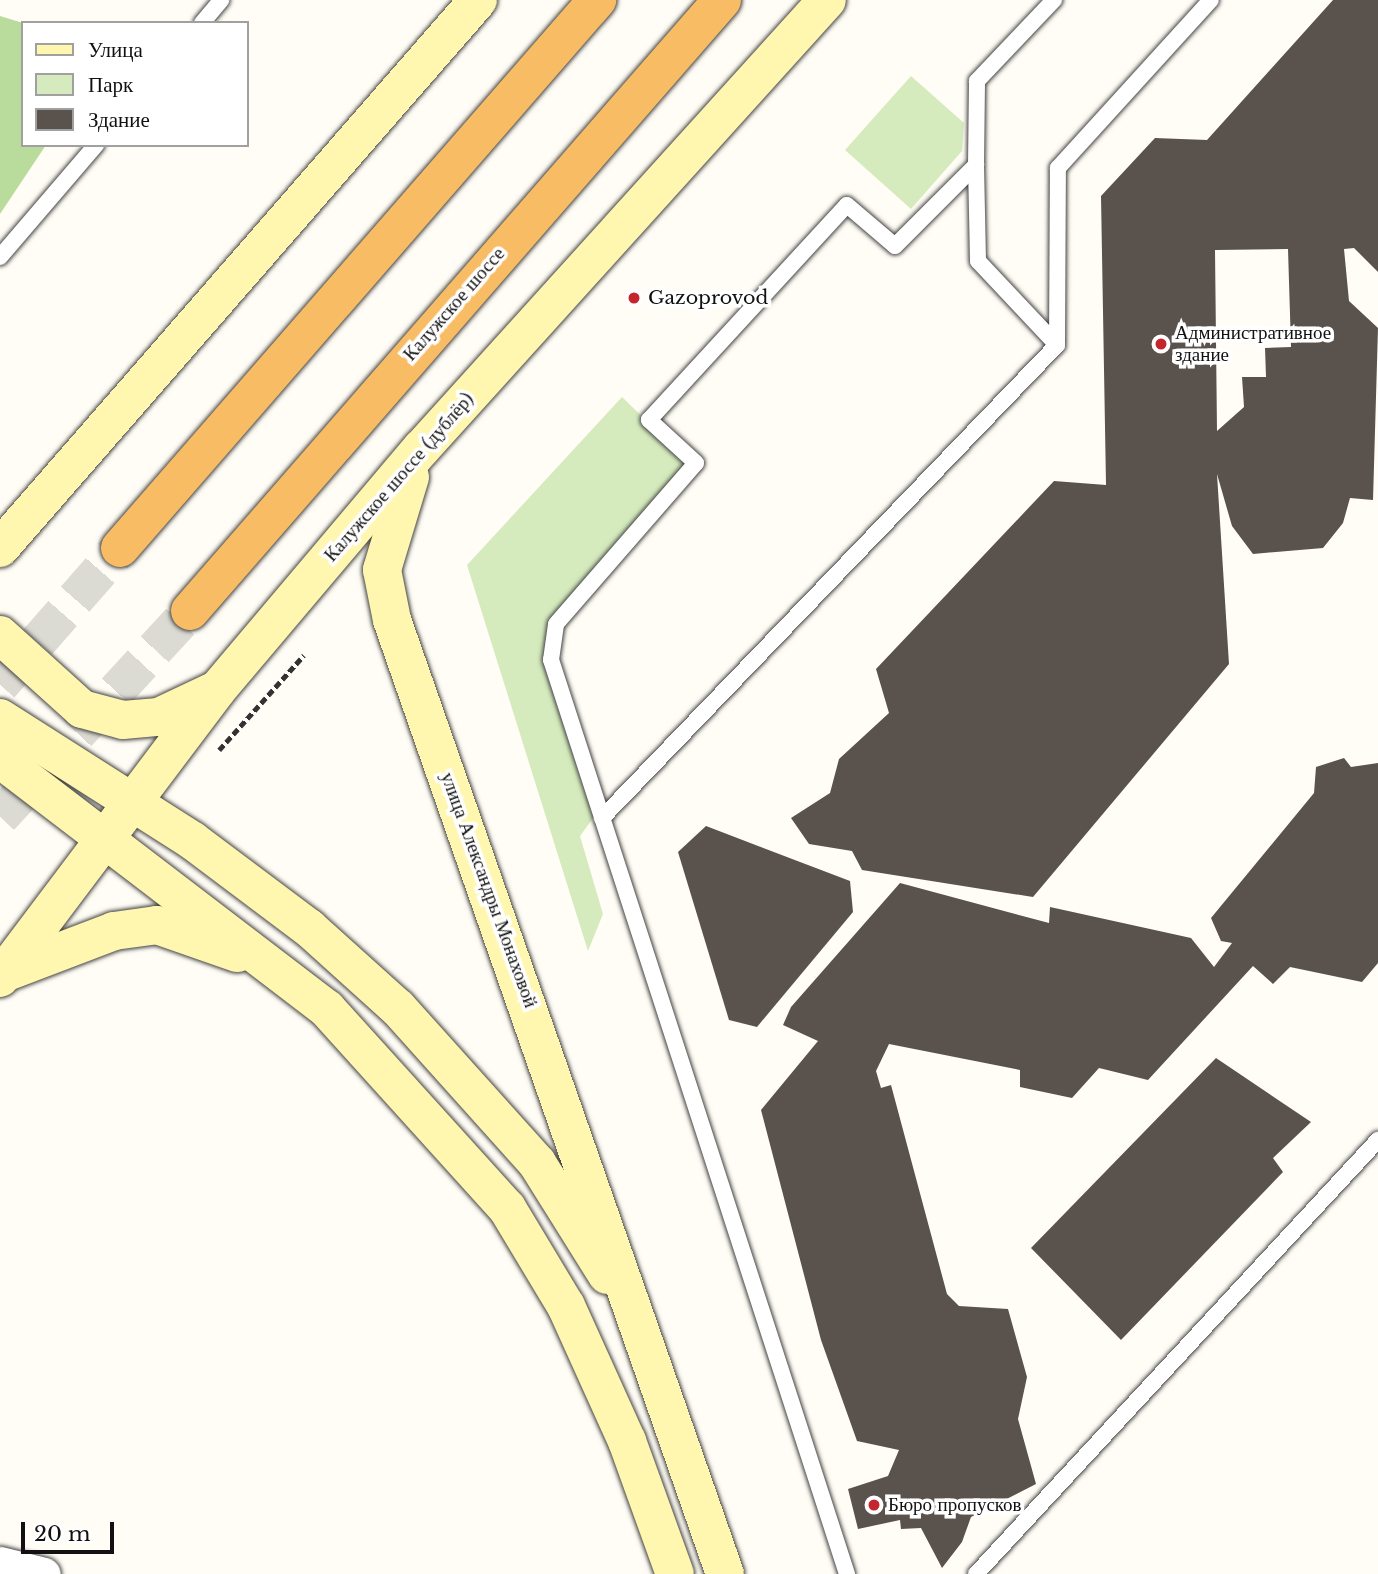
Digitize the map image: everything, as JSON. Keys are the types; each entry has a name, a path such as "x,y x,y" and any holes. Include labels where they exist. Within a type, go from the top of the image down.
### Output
{"highway":[{"path":"120,548 597,0"},
{"name":"Калужское шоссе","path":"190,611 722,0"}],"main road":[{"path":"1,548 478,0"},
{"name":"Калужское шоссе (дублёр)","path":"2,975 217,690 421,449 827,0"},
{"name":"улица Александры Монаховой","path":"421,449 391,523 382,570 392,620 605,1218 637,1331 726,1574"},
{"path":"0,635 82,709 123,720 159,717 217,690"},
{"name":"улица Александры Монаховой","path":"0,718 193,841 309,928 457,1068 537,1163 637,1331"},
{"path":"0,759 167,881 286,975 428,1113 507,1208 594,1368 675,1574"},
{"path":"2,975 114,932 157,925 187,931 286,975"}],"street":[{"path":"0,1563 44,1574"}],"lane":[{"path":"204,21 222,0"},
{"path":"1054,0 977,81 976,165 978,261 1057,345"},
{"path":"602,818 1057,345 1058,168 1211,0"},
{"path":"0,257 94,147"},
{"path":"847,1574 551,660 556,624 696,463 649,421 847,205 895,246 976,165"},
{"path":"976,1574 1378,1140"}],"path":[{"path":"213,756 304,655"}],"green space":[{"path":"0,16 21,22 21,147 45,147 0,214"},
{"path":"911,76 964,123 962,151 911,209 845,150"},
{"path":"622,397 688,461 551,624 545,661 596,814 580,836 603,914 588,951 467,565"}],"building":[{"path":"1333,0 1378,0 1378,272 1354,248 1344,249 1349,301 1378,328 1373,500 1350,498 1343,523 1323,548 1253,554 1232,526 1217,474 1229,664 1033,897 862,870 852,851 809,844 791,818 830,793 839,759 889,713 876,669 1054,481 1106,485 1101,196 1155,138 1207,140","holes":["1288,249 1291,347 1265,348 1266,377 1242,377 1244,407 1217,431 1215,250"]},
{"path":"1344,758 1351,767 1378,763 1378,963 1362,982 1290,967 1273,984 1253,966 1148,1080 1099,1068 1072,1098 1020,1087 1020,1070 889,1044 876,1071 881,1088 891,1085 947,1294 959,1306 1008,1309 1027,1377 1018,1419 1036,1484 971,1517 962,1542 942,1568 921,1528 901,1529 900,1520 858,1529 848,1489 888,1476 899,1450 857,1441 821,1340 761,1110 818,1041 783,1025 791,1007 900,883 1049,923 1050,907 1191,938 1214,967 1232,943 1221,941 1211,918 1314,793 1316,767"},
{"path":"706,826 850,881 853,912 757,1027 729,1020 678,852"},
{"path":"1216,1058 1311,1122 1273,1158 1283,1172 1121,1340 1031,1248"}],"tunnel":[{"path":"0,685 120,548"},
{"path":"0,817 190,611"}],"place":[{"name":"Gazoprovod","path":"634,298"},
{"name":"Административное здание","path":"1161,344"},
{"name":"Бюро пропусков","path":"874,1505"}]}
